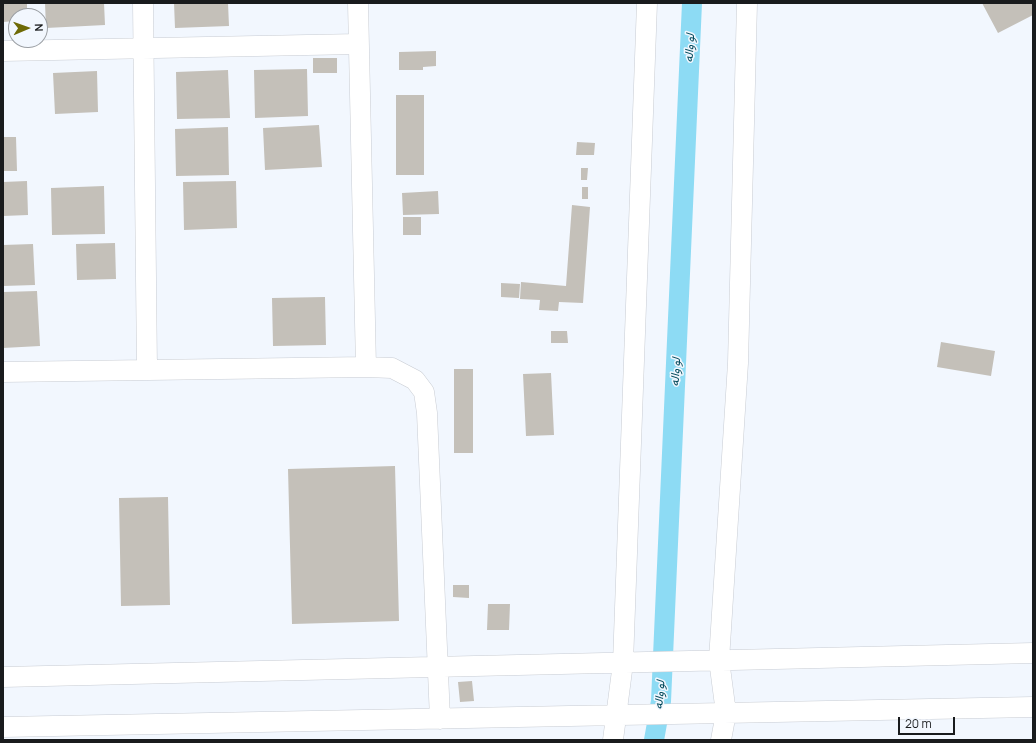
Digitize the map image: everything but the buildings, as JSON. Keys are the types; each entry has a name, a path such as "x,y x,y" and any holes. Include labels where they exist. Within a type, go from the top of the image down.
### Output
{"street":[{"path":"143,3 147,370"},
{"path":"358,3 366,367"},
{"path":"613,740 627,715 631,663 647,3"},
{"path":"720,740 710,660 738,363 747,3"},
{"path":"3,51 358,44"},
{"path":"3,372 366,367 392,368 415,380 424,392 427,412 436,667 440,719"},
{"path":"3,677 1033,653"},
{"path":"3,727 1033,707"}],"waterway":[{"name":"لو واله","path":"654,740 661,701 692,3"}]}
